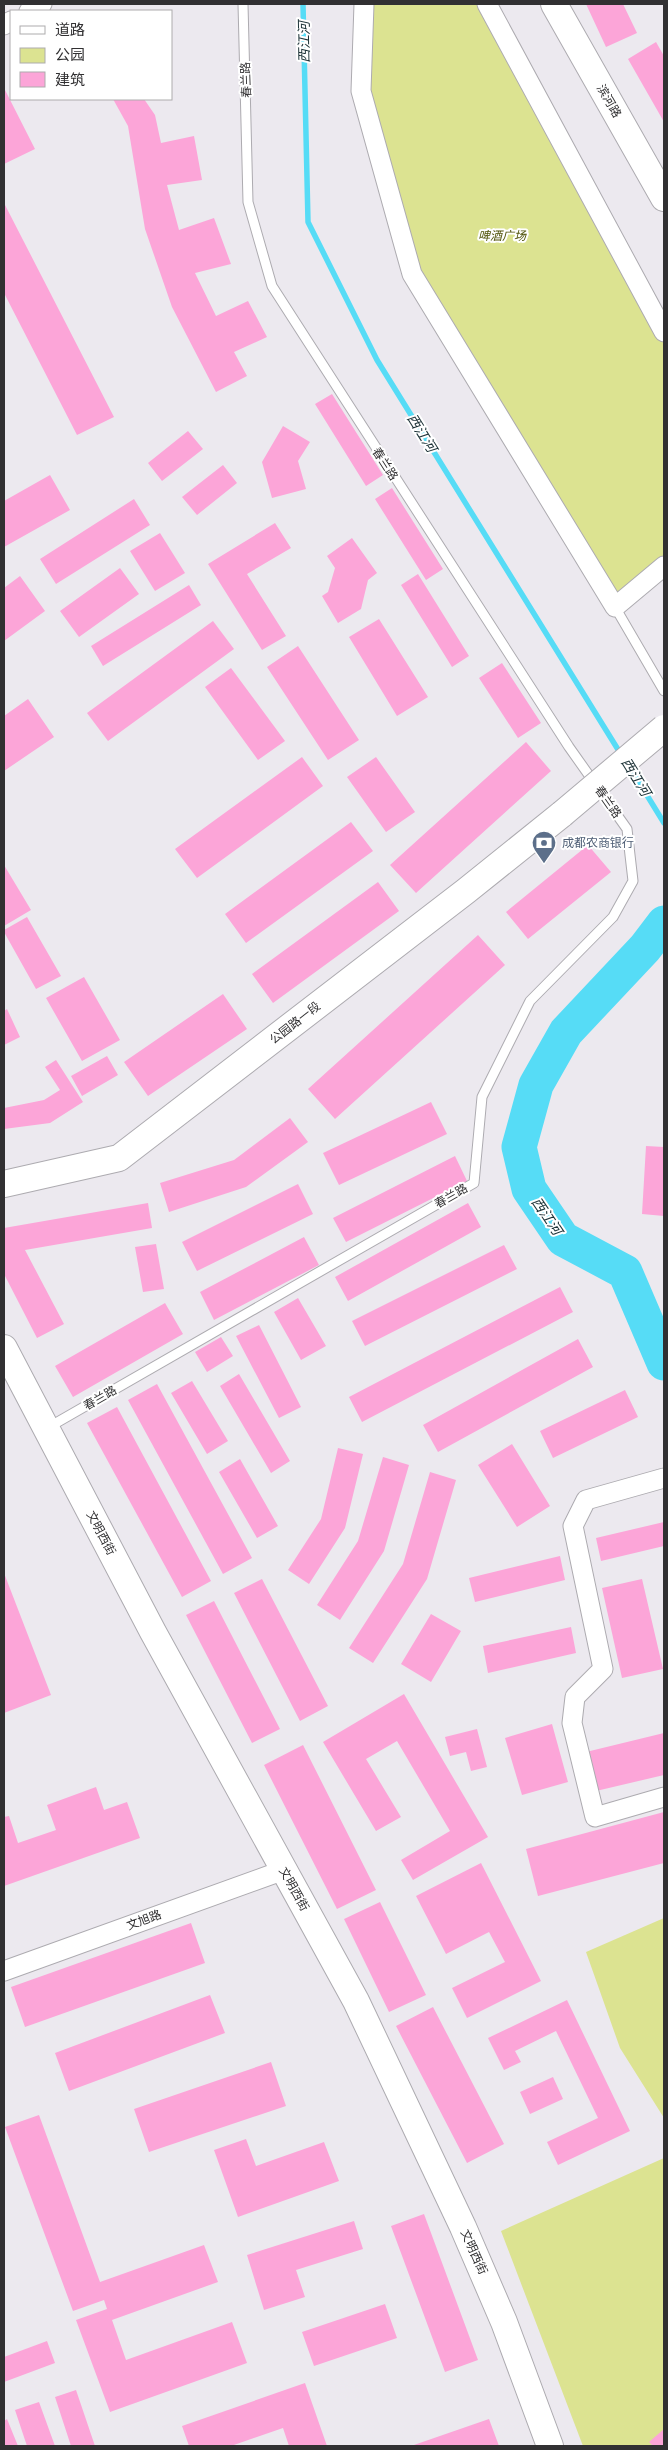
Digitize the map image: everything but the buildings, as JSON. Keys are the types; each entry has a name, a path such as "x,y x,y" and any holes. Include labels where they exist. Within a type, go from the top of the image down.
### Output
{"street":[{"path":"31,10 42,4"},
{"path":"364,4 362,91 412,274 615,607 664,566"},
{"path":"487,4 664,332"},
{"name":"滨河路","path":"554,4 664,198"},
{"name":"公园路一段","path":"4,1184 119,1158 458,897 562,814 664,728"},
{"name":"文明西街","path":"4,1348 153,1632 356,2001 463,2227 504,2322 550,2446"},
{"path":"664,1478 586,1500 573,1526 603,1669 575,1697 572,1723 595,1817 664,1797"},
{"name":"文旭路","path":"4,1971 284,1870"}],"lane":[{"name":"春兰路","path":"46,1428 474,1183 482,1097 530,1001 613,917 633,881 627,829 568,747 272,286 248,202 243,4"},
{"path":"615,607 664,691"}],"green space":[{"name":"啤酒广场","path":"364,4 487,4 664,332 664,566 615,607 412,274 361,91"},
{"path":"664,1918 664,2118 620,2048 586,1952"},
{"path":"664,2158 664,2446 583,2446 501,2231"}],"waterway":[{"name":"西江河","path":"303,4 308,222 377,360 622,756"},
{"name":"西江河","path":"629,766 664,823"},
{"name":"西江河","path":"664,923 645,948 566,1032 536,1085 519,1147 529,1189 563,1239 625,1272 664,1363"}],"place":[{"name":"成都农商银行","path":"544,864"}]}
